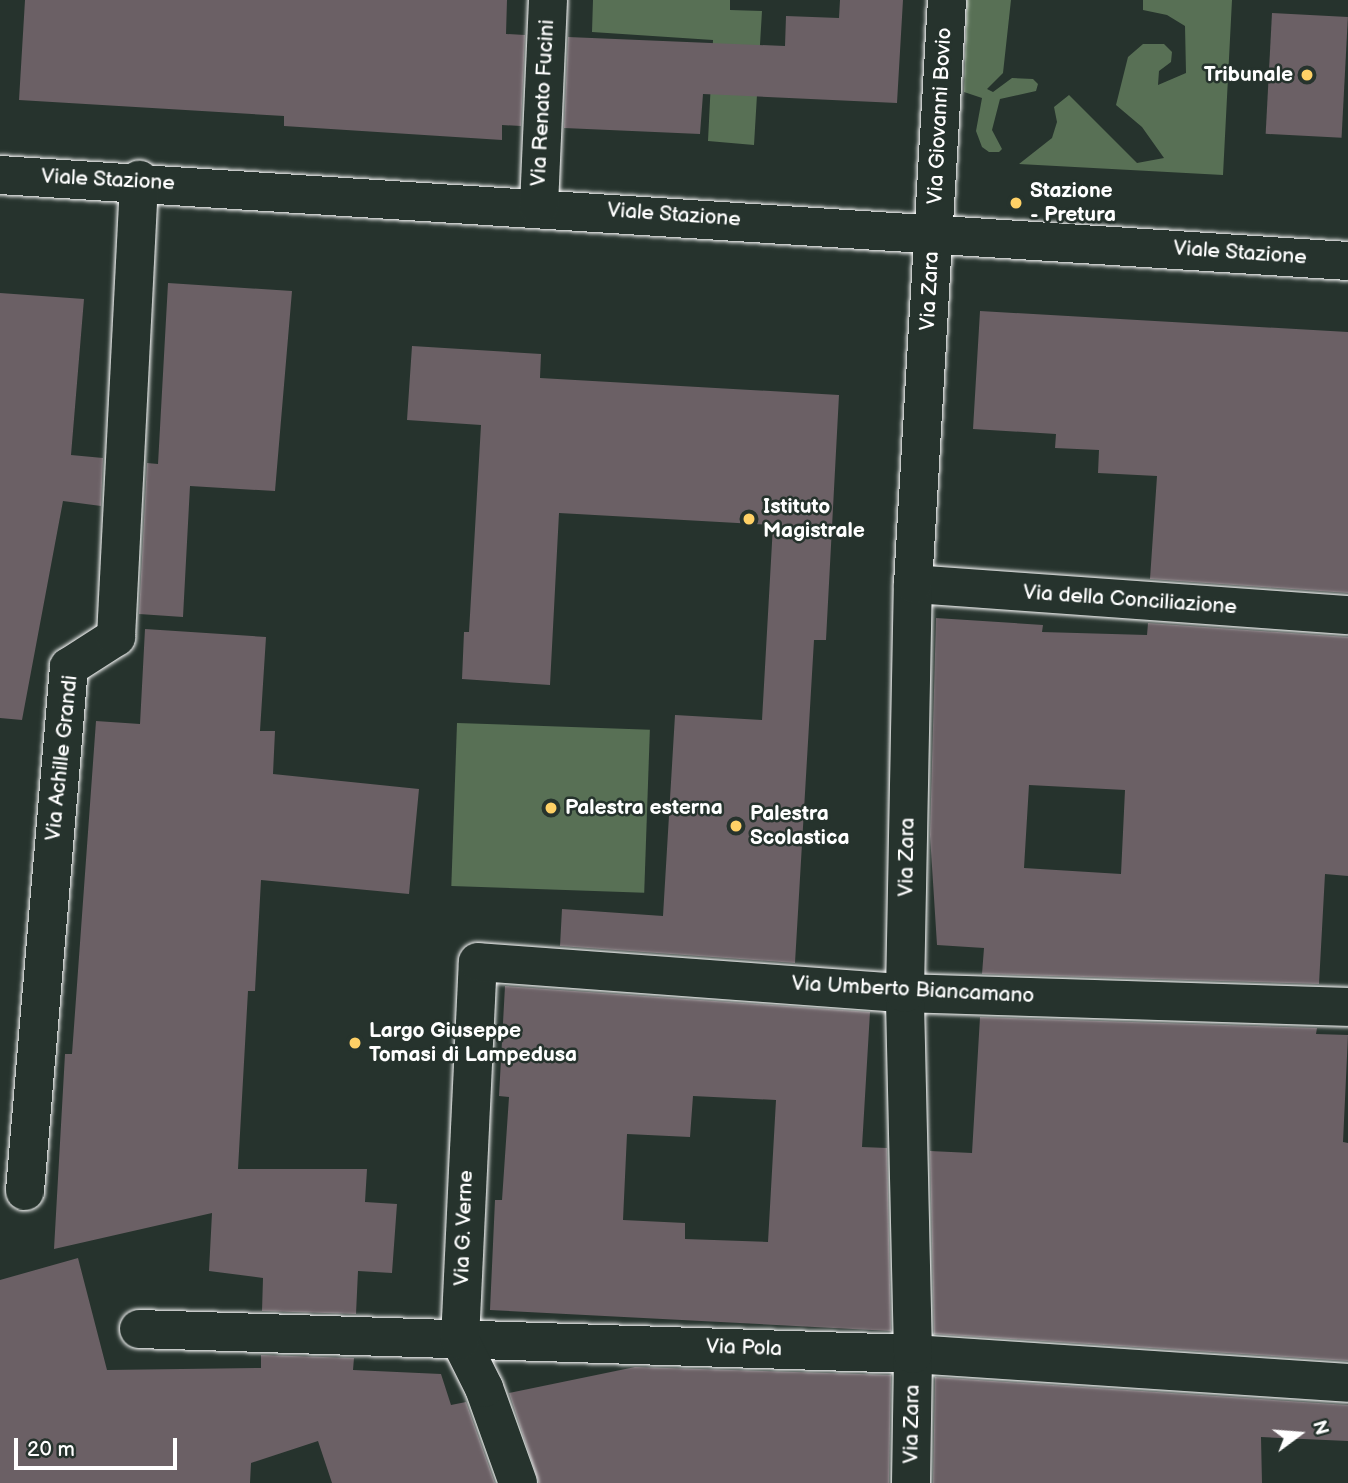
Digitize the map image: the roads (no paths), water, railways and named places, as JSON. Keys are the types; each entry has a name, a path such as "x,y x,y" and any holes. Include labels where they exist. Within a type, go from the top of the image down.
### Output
{"street":[{"name":"Via Renato Fucini","path":"539,206 548,0"},
{"name":"Via Giovanni Bovio","path":"933,232 947,0"},
{"name":"Viale Stazione","path":"0,175 139,180 1348,261"},
{"name":"Via Achille Grandi","path":"25,1191 69,667 116,637 139,180"},
{"name":"Via Zara","path":"911,1483 913,1354 905,993 913,584 933,232"},
{"name":"Via della Conciliazione","path":"913,584 1348,615"},
{"name":"Via Umberto Biancamano","path":"478,962 905,993 1348,1007"},
{"name":"Via G. Verne","path":"478,962 460,1340 484,1388 518,1483"},
{"name":"Via Pola","path":"139,1329 913,1354 1348,1382"}],"place":[{"name":"Tribunale","path":"1307,75"},
{"name":"Stazione - Pretura","path":"1016,203"},
{"name":"Istituto Magistrale","path":"749,519"},
{"name":"Palestra esterna","path":"551,808"},
{"name":"Palestra Scolastica","path":"736,826"},
{"name":"Largo Giuseppe Tomasi di Lampedusa","path":"355,1043"}]}
